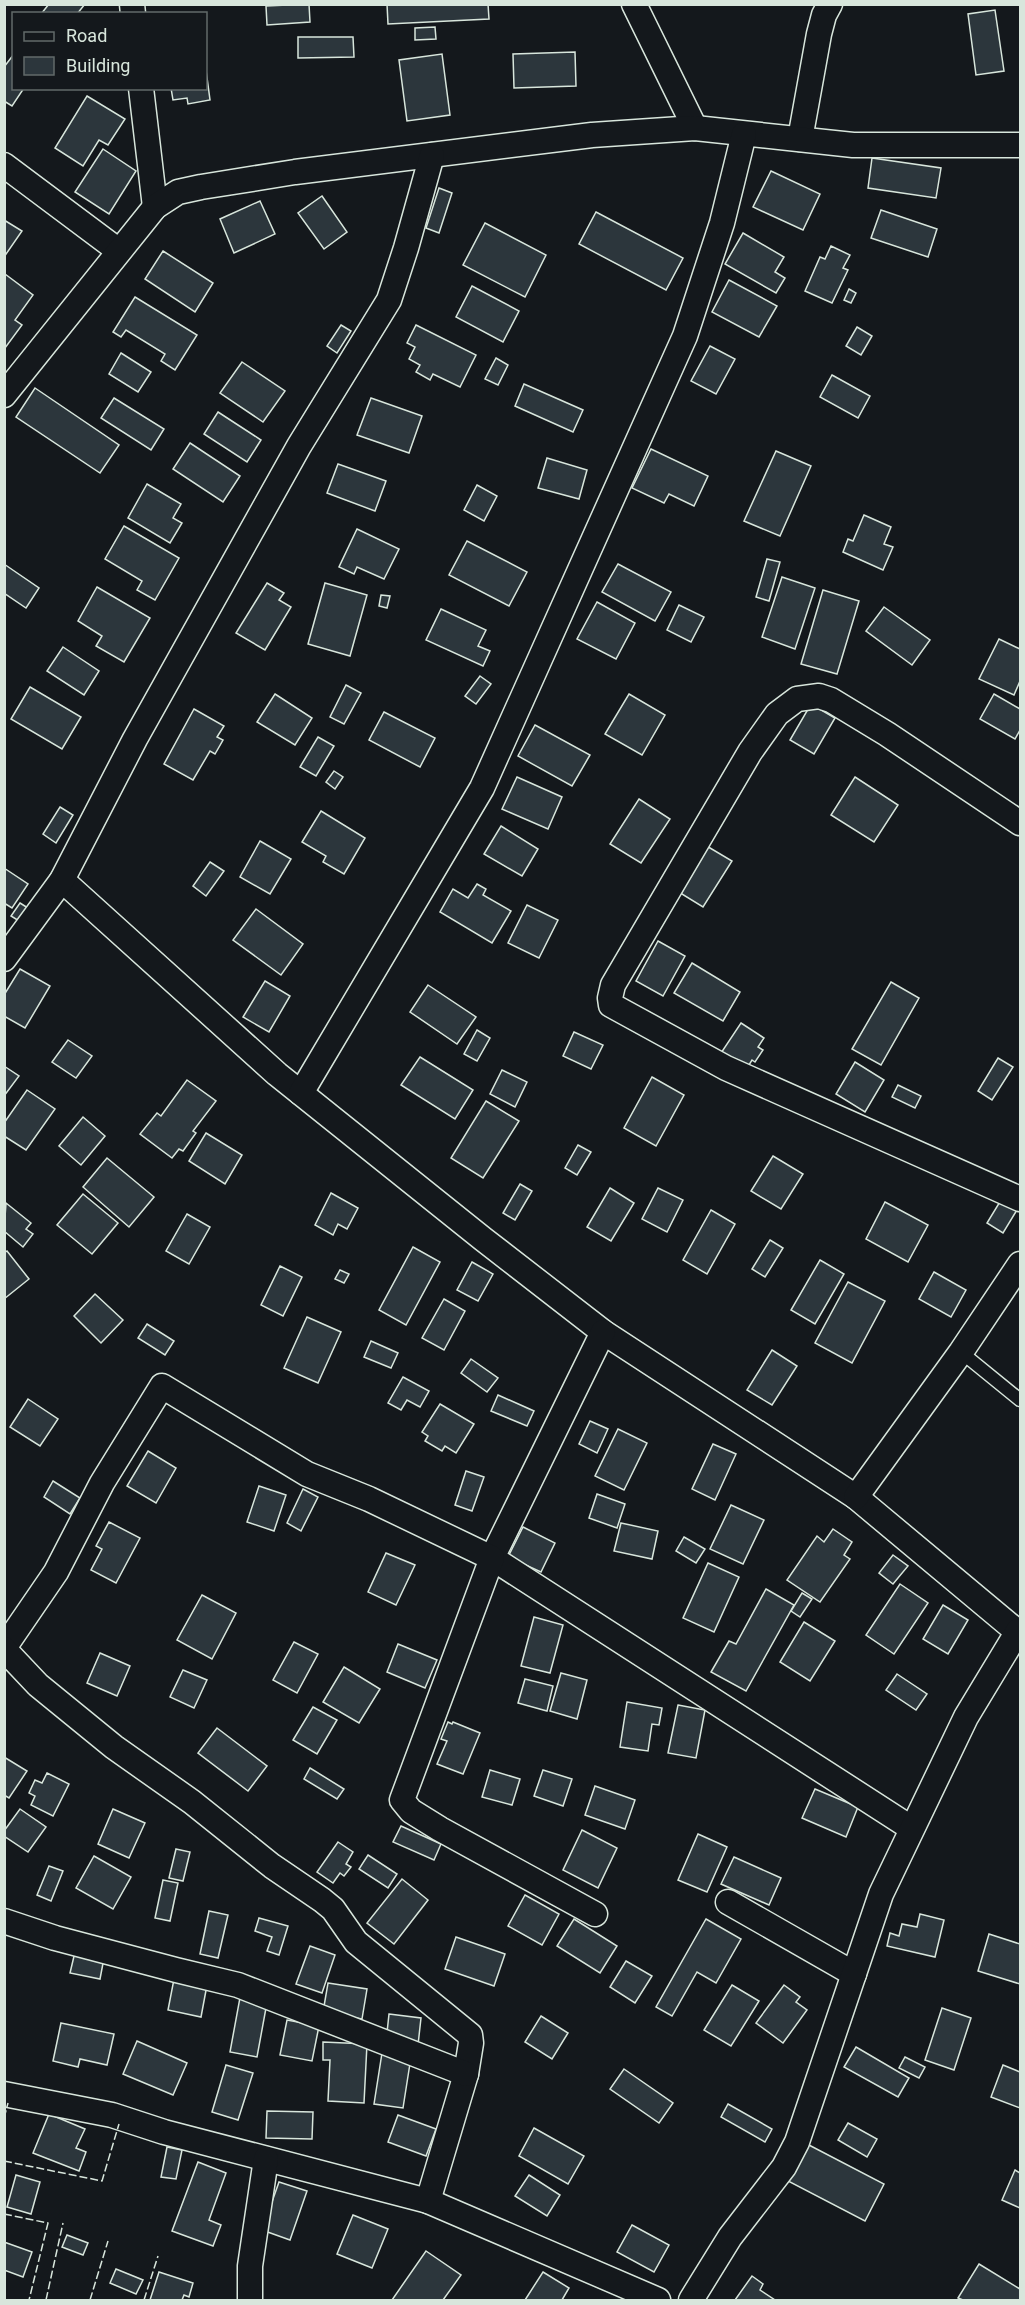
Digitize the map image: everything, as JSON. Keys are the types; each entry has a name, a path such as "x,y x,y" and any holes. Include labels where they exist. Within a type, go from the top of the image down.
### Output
{"street":[{"path":"634,4 695,128"},
{"path":"800,139 819,34 824,15 830,4"},
{"path":"141,90 154,207"},
{"path":"4,395 154,207 178,192 432,154 592,135 695,128 853,145 1020,145"},
{"path":"301,1093 482,788 685,336 722,223 744,134"},
{"path":"4,959 62,880 135,739 299,446 389,300 432,154"},
{"path":"4,165 119,251"},
{"path":"1020,823 887,734 831,700 819,696 797,699 777,714 750,752 613,985 610,998 611,1005 726,1068 1020,1199"},
{"path":"62,880 277,1074 483,1239 603,1332 856,1497 1019,1633 966,1717 881,1894 793,2150 773,2183 730,2236 691,2301"},
{"path":"856,1497 961,1352 1020,1264"},
{"path":"595,1914 440,1829 411,1811 402,1800 492,1558 603,1332"},
{"path":"428,2201 436,2181 466,2074 471,2043 470,2035 356,1942 333,1910 322,1900 272,1866 192,1802 114,1747 38,1684 4,1648 56,1572 102,1483 162,1386 307,1474 369,1499 492,1558 911,1828"},
{"path":"728,1902 854,1974"},
{"path":"4,1921 66,1941 176,1971 238,1984 466,2074"},
{"path":"4,2094 112,2115 164,2132 428,2201 658,2301"},
{"path":"250,2301 250,2266 266,2159"}],"lane":[{"path":"961,1352 1020,1401"}],"building":[{"path":"49,4 85,4 79,12 43,12"},
{"path":"309,4 310,22 267,25 266,6"},
{"path":"387,4 488,4 489,19 388,24"},
{"path":"995,10 1004,71 976,75 968,14"},
{"path":"435,27 436,39 415,40 415,28"},
{"path":"298,37 353,37 354,57 298,58"},
{"path":"575,52 576,86 514,88 513,54"},
{"path":"442,54 450,115 407,121 399,60"},
{"path":"12,57 12,90 23,90 12,106 4,101 4,67"},
{"path":"207,78 210,100 188,104 187,98 173,100 171,90 207,90"},
{"path":"87,96 125,119 108,145 99,140 83,166 55,148"},
{"path":"103,149 136,171 109,214 75,192"},
{"path":"872,158 941,168 936,198 868,188"},
{"path":"771,171 820,194 803,230 753,207"},
{"path":"439,188 452,193 439,233 426,228"},
{"path":"322,196 347,232 324,249 298,213"},
{"path":"260,201 275,234 234,253 220,219"},
{"path":"881,210 937,229 928,257 871,238"},
{"path":"596,212 683,258 666,290 579,244"},
{"path":"4,220 22,231 4,257"},
{"path":"485,223 546,255 525,297 463,265"},
{"path":"743,233 784,257 775,272 785,278 776,293 725,264"},
{"path":"831,246 850,255 843,268 848,270 832,303 805,291 820,257 825,259"},
{"path":"163,251 213,283 195,312 145,279"},
{"path":"5,274 33,295 15,320 22,325 5,348"},
{"path":"729,280 777,306 759,337 712,312"},
{"path":"472,286 519,311 503,342 456,317"},
{"path":"849,289 856,293 851,303 844,300"},
{"path":"135,297 197,335 175,370 161,361 165,354 126,330 121,337 113,332"},
{"path":"341,325 351,331 337,353 327,346"},
{"path":"416,325 476,355 460,387 433,374 430,380 416,372 420,365 409,359 415,347 407,343"},
{"path":"857,327 872,336 861,355 846,346"},
{"path":"710,346 735,359 716,394 691,381"},
{"path":"121,353 151,372 138,392 109,374"},
{"path":"496,358 508,365 498,385 485,379"},
{"path":"242,362 285,391 263,422 220,393"},
{"path":"832,375 870,396 858,418 820,397"},
{"path":"524,384 583,410 573,432 515,406"},
{"path":"35,388 119,445 100,473 16,417"},
{"path":"114,398 164,429 151,450 101,418"},
{"path":"371,398 422,416 409,453 357,435"},
{"path":"218,412 261,440 247,462 204,434"},
{"path":"190,443 240,476 223,502 173,469"},
{"path":"651,449 708,476 694,506 669,494 664,503 632,488"},
{"path":"776,451 811,466 780,536 744,521"},
{"path":"547,458 587,470 579,499 538,488"},
{"path":"338,464 386,481 375,511 327,493"},
{"path":"147,484 181,504 173,518 182,523 170,543 128,518"},
{"path":"477,485 497,496 484,521 464,510"},
{"path":"864,515 891,527 884,544 893,547 883,570 843,552 848,539 853,541"},
{"path":"124,526 179,558 155,600 137,590 142,581 105,559"},
{"path":"357,529 399,549 384,579 357,567 354,574 339,567"},
{"path":"467,541 527,572 509,606 449,575"},
{"path":"767,559 780,562 769,601 756,597"},
{"path":"4,564 39,588 26,608 4,593"},
{"path":"618,564 671,592 655,621 602,592"},
{"path":"782,577 815,588 795,649 762,637"},
{"path":"267,583 284,593 279,600 291,607 265,650 236,633"},
{"path":"325,583 367,595 350,656 308,644"},
{"path":"97,587 150,618 124,662 96,646 102,636 78,621"},
{"path":"823,590 859,601 837,674 801,664"},
{"path":"381,595 390,596 387,608 379,606"},
{"path":"597,602 635,623 616,659 577,639"},
{"path":"679,605 704,617 691,642 667,630"},
{"path":"884,607 930,640 912,665 866,631"},
{"path":"441,609 486,630 478,646 490,651 483,666 426,640"},
{"path":"999,639 1020,649 1020,681 1014,695 979,679"},
{"path":"63,647 99,671 84,695 47,671"},
{"path":"480,676 491,684 476,704 465,696"},
{"path":"346,685 361,693 344,724 330,717"},
{"path":"30,687 81,717 62,749 11,719"},
{"path":"275,694 312,718 295,745 257,722"},
{"path":"629,694 665,715 642,755 605,734"},
{"path":"994,694 1020,709 1020,730 1015,739 980,719"},
{"path":"811,704 835,718 814,754 790,740"},
{"path":"194,709 224,726 217,737 223,740 215,754 210,751 193,780 164,764"},
{"path":"384,712 435,738 420,767 369,740"},
{"path":"535,725 590,755 572,786 518,756"},
{"path":"318,737 334,746 316,776 300,767"},
{"path":"334,771 343,777 335,789 326,782"},
{"path":"517,777 562,797 548,829 502,809"},
{"path":"855,777 898,805 874,842 831,815"},
{"path":"639,799 670,819 641,863 610,844"},
{"path":"60,807 73,815 56,843 43,834"},
{"path":"321,811 365,838 344,874 323,862 326,856 302,842"},
{"path":"501,826 538,849 522,876 484,854"},
{"path":"260,841 291,859 270,894 240,877"},
{"path":"705,845 732,861 703,907 677,891"},
{"path":"210,862 224,871 206,896 193,886"},
{"path":"4,868 28,884 12,908 4,903"},
{"path":"477,884 486,889 483,895 511,911 492,943 440,912 453,889 468,898"},
{"path":"20,903 28,908 19,921 11,916"},
{"path":"527,905 558,920 539,958 508,943"},
{"path":"256,909 303,944 281,975 233,940"},
{"path":"658,941 685,956 663,996 636,981"},
{"path":"692,963 740,992 723,1021 674,993"},
{"path":"20,969 50,986 25,1028 4,1016 4,995"},
{"path":"265,981 290,996 269,1032 243,1017"},
{"path":"891,982 919,998 881,1065 852,1049"},
{"path":"428,985 476,1017 457,1044 410,1012"},
{"path":"741,1023 764,1038 758,1047 763,1050 755,1062 752,1060 744,1073 719,1056"},
{"path":"477,1030 490,1038 477,1061 464,1054"},
{"path":"574,1032 603,1045 591,1069 563,1056"},
{"path":"68,1040 92,1056 76,1078 52,1062"},
{"path":"420,1057 473,1090 455,1119 401,1085"},
{"path":"998,1058 1013,1067 992,1100 978,1091"},
{"path":"855,1062 884,1080 865,1112 836,1094"},
{"path":"4,1066 19,1076 4,1096"},
{"path":"502,1070 527,1082 515,1107 490,1094"},
{"path":"652,1077 684,1095 656,1146 624,1128"},
{"path":"187,1080 216,1101 193,1131 196,1133 183,1151 179,1149 172,1158 140,1134 157,1113 161,1116"},
{"path":"898,1085 921,1096 915,1108 892,1097"},
{"path":"27,1090 55,1109 26,1150 4,1136 4,1123"},
{"path":"486,1101 519,1121 483,1178 451,1158"},
{"path":"83,1117 105,1136 81,1165 59,1146"},
{"path":"206,1133 242,1155 225,1184 189,1161"},
{"path":"578,1145 591,1152 577,1175 565,1168"},
{"path":"773,1156 803,1174 781,1209 751,1191"},
{"path":"107,1158 154,1197 129,1227 83,1187"},
{"path":"520,1184 532,1191 515,1220 503,1213"},
{"path":"610,1188 634,1203 611,1241 587,1227"},
{"path":"658,1188 683,1200 667,1232 642,1219"},
{"path":"331,1193 358,1208 347,1229 338,1224 333,1235 315,1225"},
{"path":"83,1194 118,1223 92,1254 57,1225"},
{"path":"1004,1195 1020,1205 1003,1233 987,1223"},
{"path":"885,1202 928,1225 908,1262 866,1239"},
{"path":"6,1203 31,1223 26,1229 33,1234 23,1247 4,1231"},
{"path":"711,1210 735,1224 707,1274 683,1260"},
{"path":"187,1214 210,1227 189,1264 166,1251"},
{"path":"770,1240 783,1248 765,1277 752,1269"},
{"path":"413,1247 440,1262 406,1325 379,1310"},
{"path":"7,1251 29,1279 4,1299 4,1253"},
{"path":"820,1260 844,1274 815,1324 791,1310"},
{"path":"472,1262 493,1274 478,1301 457,1290"},
{"path":"280,1266 302,1277 283,1316 261,1305"},
{"path":"340,1270 349,1274 344,1283 335,1279"},
{"path":"934,1272 966,1290 951,1317 919,1299"},
{"path":"848,1282 885,1301 852,1363 815,1343"},
{"path":"95,1294 123,1320 101,1343 74,1316"},
{"path":"444,1299 465,1311 444,1350 422,1338"},
{"path":"307,1317 341,1332 318,1383 284,1368"},
{"path":"147,1324 174,1341 165,1355 138,1338"},
{"path":"371,1341 398,1353 391,1368 364,1357"},
{"path":"772,1350 797,1366 772,1405 747,1390"},
{"path":"471,1359 498,1378 487,1392 461,1373"},
{"path":"403,1377 429,1391 420,1407 407,1400 401,1410 388,1403"},
{"path":"498,1395 534,1411 527,1426 491,1411"},
{"path":"28,1399 58,1419 40,1446 10,1427"},
{"path":"440,1404 474,1424 456,1453 445,1446 442,1451 425,1441 428,1436 422,1432"},
{"path":"590,1421 608,1429 597,1453 579,1444"},
{"path":"618,1429 647,1443 624,1490 595,1476"},
{"path":"713,1444 736,1454 715,1500 692,1489"},
{"path":"148,1451 176,1468 156,1503 127,1486"},
{"path":"466,1471 484,1477 472,1511 455,1505"},
{"path":"53,1481 80,1498 70,1514 44,1497"},
{"path":"259,1486 286,1495 274,1531 247,1522"},
{"path":"303,1489 318,1497 301,1531 287,1523"},
{"path":"597,1494 625,1504 617,1528 589,1518"},
{"path":"731,1505 764,1520 743,1564 710,1549"},
{"path":"109,1522 140,1538 116,1583 91,1570 102,1549 96,1546"},
{"path":"621,1523 658,1531 652,1559 614,1551"},
{"path":"523,1527 555,1543 541,1572 508,1557"},
{"path":"833,1529 852,1542 844,1555 850,1559 820,1602 787,1580 817,1536 824,1542"},
{"path":"684,1537 705,1549 696,1563 676,1551"},
{"path":"386,1553 415,1565 396,1605 368,1592"},
{"path":"893,1555 908,1566 893,1584 879,1573"},
{"path":"708,1563 739,1577 714,1632 683,1618"},
{"path":"900,1584 928,1603 894,1654 866,1635"},
{"path":"766,1589 794,1605 746,1691 711,1672 729,1641 736,1644"},
{"path":"802,1593 812,1599 800,1617 791,1611"},
{"path":"202,1595 236,1613 212,1659 177,1640"},
{"path":"943,1605 968,1620 948,1654 923,1639"},
{"path":"534,1617 563,1625 550,1673 521,1666"},
{"path":"804,1622 835,1641 810,1681 780,1662"},
{"path":"294,1642 318,1654 297,1693 273,1680"},
{"path":"398,1644 437,1660 425,1688 387,1672"},
{"path":"100,1653 130,1666 117,1696 87,1683"},
{"path":"344,1667 380,1689 359,1723 323,1702"},
{"path":"183,1670 207,1680 194,1708 170,1697"},
{"path":"561,1673 587,1680 577,1719 550,1711"},
{"path":"897,1674 927,1694 916,1710 886,1690"},
{"path":"525,1679 553,1686 547,1711 518,1703"},
{"path":"627,1702 662,1708 659,1725 652,1724 648,1751 620,1747"},
{"path":"678,1705 705,1710 696,1758 668,1753"},
{"path":"313,1707 337,1720 317,1754 293,1740"},
{"path":"448,1722 480,1733 463,1774 437,1764 447,1741 441,1739"},
{"path":"217,1728 267,1766 248,1791 198,1753"},
{"path":"4,1757 27,1771 9,1798 4,1795"},
{"path":"310,1768 344,1789 337,1799 304,1779"},
{"path":"490,1770 520,1779 512,1805 482,1797"},
{"path":"543,1770 572,1779 563,1806 534,1796"},
{"path":"47,1773 69,1784 53,1816 31,1805 35,1796 29,1793 35,1780 42,1783"},
{"path":"595,1786 635,1800 625,1829 585,1815"},
{"path":"815,1789 858,1807 846,1837 802,1818"},
{"path":"20,1809 46,1827 28,1852 4,1836 4,1831"},
{"path":"113,1809 145,1823 129,1858 98,1844"},
{"path":"401,1826 441,1844 434,1860 393,1842"},
{"path":"582,1830 617,1848 598,1888 563,1870"},
{"path":"698,1834 727,1847 707,1892 678,1880"},
{"path":"338,1842 353,1852 346,1864 351,1867 344,1876 340,1873 333,1883 317,1872"},
{"path":"176,1849 190,1852 183,1881 169,1878"},
{"path":"368,1855 397,1874 388,1888 359,1869"},
{"path":"94,1856 131,1877 113,1909 76,1888"},
{"path":"734,1857 781,1878 769,1905 721,1884"},
{"path":"49,1866 63,1871 51,1901 37,1895"},
{"path":"402,1879 428,1900 394,1944 367,1923"},
{"path":"163,1880 178,1883 170,1921 155,1918"},
{"path":"525,1895 559,1914 542,1945 508,1926"},
{"path":"209,1911 228,1915 218,1958 200,1954"},
{"path":"920,1914 944,1920 935,1957 887,1946 890,1933 899,1936 902,1924 917,1927"},
{"path":"259,1918 288,1926 279,1955 267,1951 272,1937 255,1931"},
{"path":"574,1919 617,1946 600,1973 557,1946"},
{"path":"706,1919 741,1939 716,1983 697,1972 672,2016 656,2007"},
{"path":"989,1934 1020,1944 1020,1984 978,1971"},
{"path":"456,1937 505,1954 494,1986 445,1969"},
{"path":"310,1946 335,1955 322,1993 296,1984"},
{"path":"75,1952 104,1958 100,1979 70,1973"},
{"path":"626,1961 652,1976 635,2003 610,1987"},
{"path":"174,1979 207,1985 201,2017 168,2010"},
{"path":"328,1983 367,1989 362,2019 323,2012"},
{"path":"732,1985 759,2001 731,2046 704,2030"},
{"path":"784,1985 800,1997 796,2002 807,2010 783,2043 756,2023"},
{"path":"241,1992 268,1997 257,2057 230,2052"},
{"path":"942,2008 971,2018 954,2070 925,2060"},
{"path":"389,2014 421,2018 418,2045 386,2042"},
{"path":"541,2016 568,2033 552,2059 525,2042"},
{"path":"287,2020 319,2026 312,2061 280,2055"},
{"path":"61,2023 114,2034 107,2065 80,2059 78,2067 53,2061"},
{"path":"137,2041 187,2063 173,2095 123,2074"},
{"path":"323,2042 367,2044 364,2103 328,2101 330,2060 323,2060"},
{"path":"856,2047 909,2078 898,2097 844,2067"},
{"path":"382,2053 411,2057 403,2108 374,2104"},
{"path":"905,2057 925,2067 919,2078 899,2068"},
{"path":"226,2065 253,2073 238,2120 212,2112"},
{"path":"1003,2065 1020,2072 1020,2108 991,2097"},
{"path":"624,2069 673,2103 659,2123 610,2089"},
{"path":"728,2104 772,2129 765,2142 721,2117"},
{"path":"267,2111 313,2112 312,2139 266,2138"},
{"path":"49,2114 85,2129 76,2148 86,2152 79,2171 33,2153"},
{"path":"398,2115 436,2129 426,2156 388,2142"},
{"path":"848,2123 877,2139 867,2157 838,2140"},
{"path":"534,2128 584,2156 568,2184 519,2156"},
{"path":"807,2144 884,2184 865,2221 788,2181"},
{"path":"167,2147 182,2150 176,2179 161,2177"},
{"path":"198,2162 226,2173 209,2220 221,2225 213,2246 172,2231"},
{"path":"1015,2170 1020,2173 1020,2208 1002,2200"},
{"path":"16,2175 40,2182 31,2214 7,2207"},
{"path":"529,2175 560,2195 547,2216 515,2196"},
{"path":"279,2182 307,2191 290,2240 262,2230"},
{"path":"353,2215 388,2229 372,2268 337,2254"},
{"path":"632,2225 669,2245 654,2272 617,2252"},
{"path":"67,2235 88,2243 83,2255 62,2247"},
{"path":"4,2242 32,2252 23,2277 4,2270"},
{"path":"426,2251 461,2275 443,2300 392,2300"},
{"path":"979,2264 1020,2289 1020,2300 963,2300 958,2298"},
{"path":"116,2269 143,2280 136,2294 110,2283"},
{"path":"159,2272 193,2283 189,2297 184,2295 182,2300 150,2300"},
{"path":"543,2272 569,2288 562,2300 525,2300"},
{"path":"752,2276 763,2284 760,2290 775,2300 735,2300"}],"fence":[{"path":"4,2118 8,2103"},
{"path":"4,2161 102,2181 119,2124"},
{"path":"4,2214 48,2223 29,2300"},
{"path":"46,2300 63,2223"},
{"path":"90,2300 108,2241"},
{"path":"144,2300 158,2256"}]}
